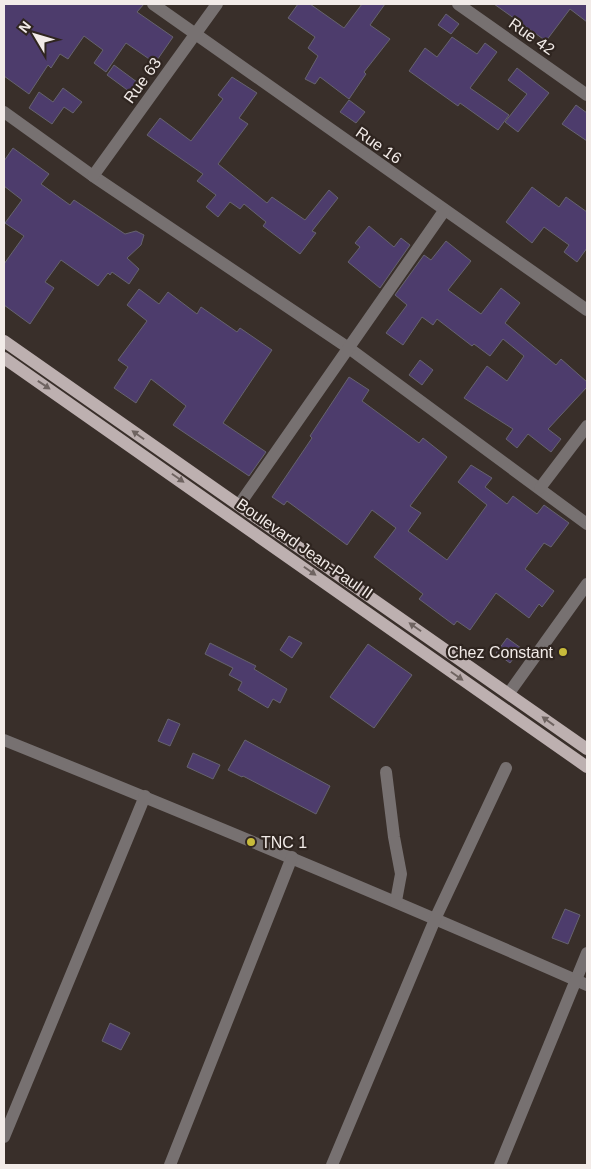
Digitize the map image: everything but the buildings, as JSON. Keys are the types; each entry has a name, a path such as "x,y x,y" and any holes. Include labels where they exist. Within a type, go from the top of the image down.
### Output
{"main road":[{"name":"Boulevard Jean-Paul II","path":"4,341 587,749"},
{"name":"Boulevard Jean-Paul II","path":"4,358 587,767"}],"street":[{"name":"Rue 16","path":"153,4 587,310"},
{"name":"Rue 63","path":"93,176 217,4"},
{"name":"Rue 42","path":"458,4 587,95"},
{"path":"4,112 93,176 350,349 587,524"},
{"path":"239,505 350,349 444,211"},
{"path":"540,488 587,426"},
{"path":"509,693 587,584"},
{"path":"4,740 436,917 587,985"},
{"path":"332,1165 436,917 506,768"},
{"path":"386,772 394,837 401,874 396,901"},
{"path":"4,1138 144,796"},
{"path":"170,1165 292,857"},
{"path":"500,1165 587,953"}],"place":[{"name":"Chez Constant","path":"563,652"},
{"name":"TNC 1","path":"251,842"}]}
